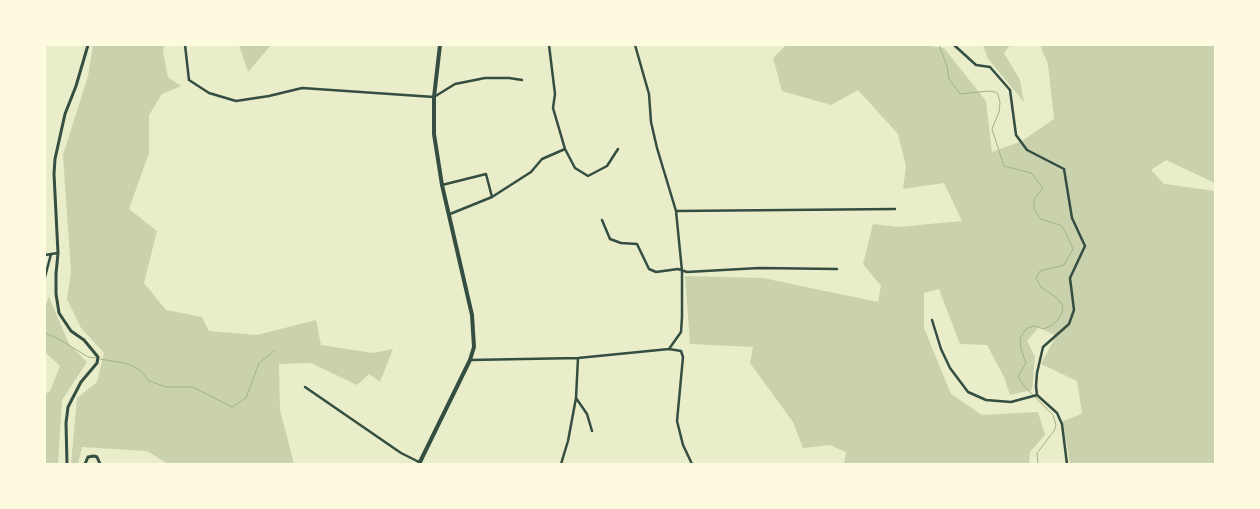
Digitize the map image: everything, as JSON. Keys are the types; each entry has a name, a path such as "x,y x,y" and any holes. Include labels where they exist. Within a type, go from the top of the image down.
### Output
{"main road":[{"path":"419,463 439,426 474,348 472,315 442,185 434,134 434,97 440,45"}],"street":[{"path":"67,464 66,423 68,407 81,382 97,363 98,357 84,340 71,331 59,313 56,294 58,253 55,159 65,114 76,86 88,45"},
{"path":"185,45 189,80 209,93 236,101 302,88 434,97 455,84 485,78 522,80"},
{"path":"549,45 555,94 553,108 565,149 575,168 588,176 607,166 618,149"},
{"path":"635,45 649,94 651,122 657,148 676,211 682,271 681,332 669,349"},
{"path":"954,45 976,65 990,68 1010,90 1016,135 1027,150 1064,169 1072,218 1085,246 1070,278 1074,310 1069,324 1043,347 1037,373 1037,395 1057,413 1062,424 1068,464"},
{"path":"450,214 492,197 531,172 542,159 565,149"},
{"path":"442,185 486,174 492,197"},
{"path":"676,211 895,209"},
{"path":"602,220 610,239 621,244 637,244 649,269 656,272 678,269 682,271 759,268 836,269"},
{"path":"45,254 58,253"},
{"path":"45,277 51,254"},
{"path":"932,320 947,362 968,392 986,400 1010,402 1037,395"},
{"path":"470,360 578,358 669,349 681,351 683,357 677,421 683,445 692,464"},
{"path":"561,464 568,441 576,398 578,358"},
{"path":"305,388 401,453 419,463"},
{"path":"576,398 587,414 592,431"},
{"path":"85,464 88,457 94,456 100,464"}],"green space":[{"path":"93,45 164,45 163,52 168,77 181,86 162,94 149,115 149,153 129,209 157,231 144,283 166,310 202,317 209,331 257,335 316,320 321,345 373,353 393,349 380,382 369,374 357,385 311,363 279,364 280,410 294,464 168,464 147,451 82,447 78,464 71,464 77,398 97,382 104,353 81,328 67,299 71,272 63,155 88,76"},
{"path":"239,45 271,45 248,72"},
{"path":"786,45 924,45 944,48 986,101 992,152 1022,141 1054,119 1048,64 1040,45 1215,45 1215,183 1166,160 1151,170 1164,184 1215,191 1215,464 1070,464 1063,421 1082,414 1077,381 1041,364 1056,336 1039,327 1027,341 1035,357 1032,390 1010,395 1004,377 987,345 960,344 939,289 924,293 924,328 951,394 982,415 1038,412 1045,435 1030,452 1029,464 844,464 846,452 830,445 803,448 793,422 750,363 753,347 690,344 685,276 763,278 878,302 881,286 863,264 873,224 898,227 962,221 944,183 903,189 906,166 898,134 858,90 831,105 782,91 773,58"},
{"path":"983,45 1010,45 1004,53 1020,80 1024,102 988,59"},
{"path":"49,297 69,344 87,362 62,400 58,464 45,464 45,394 50,391 60,366 45,352 45,306"}],"waterway":[{"path":"939,45 947,66 949,79 960,94 989,91 998,94 999,112 992,129 1004,166 1031,173 1043,188 1034,199 1034,209 1040,219 1060,225 1064,229 1073,249 1064,265 1040,271 1036,278 1041,287 1057,298 1063,306 1058,320 1051,326 1043,329 1035,326 1027,328 1020,338 1021,349 1026,363 1018,377 1026,388 1053,415 1056,425 1054,431 1037,453 1038,464"},
{"path":"45,333 59,339 88,357 96,358"},
{"path":"100,359 129,364 141,371 149,381 166,387 193,387 232,407 246,398 259,363 274,351"}]}
